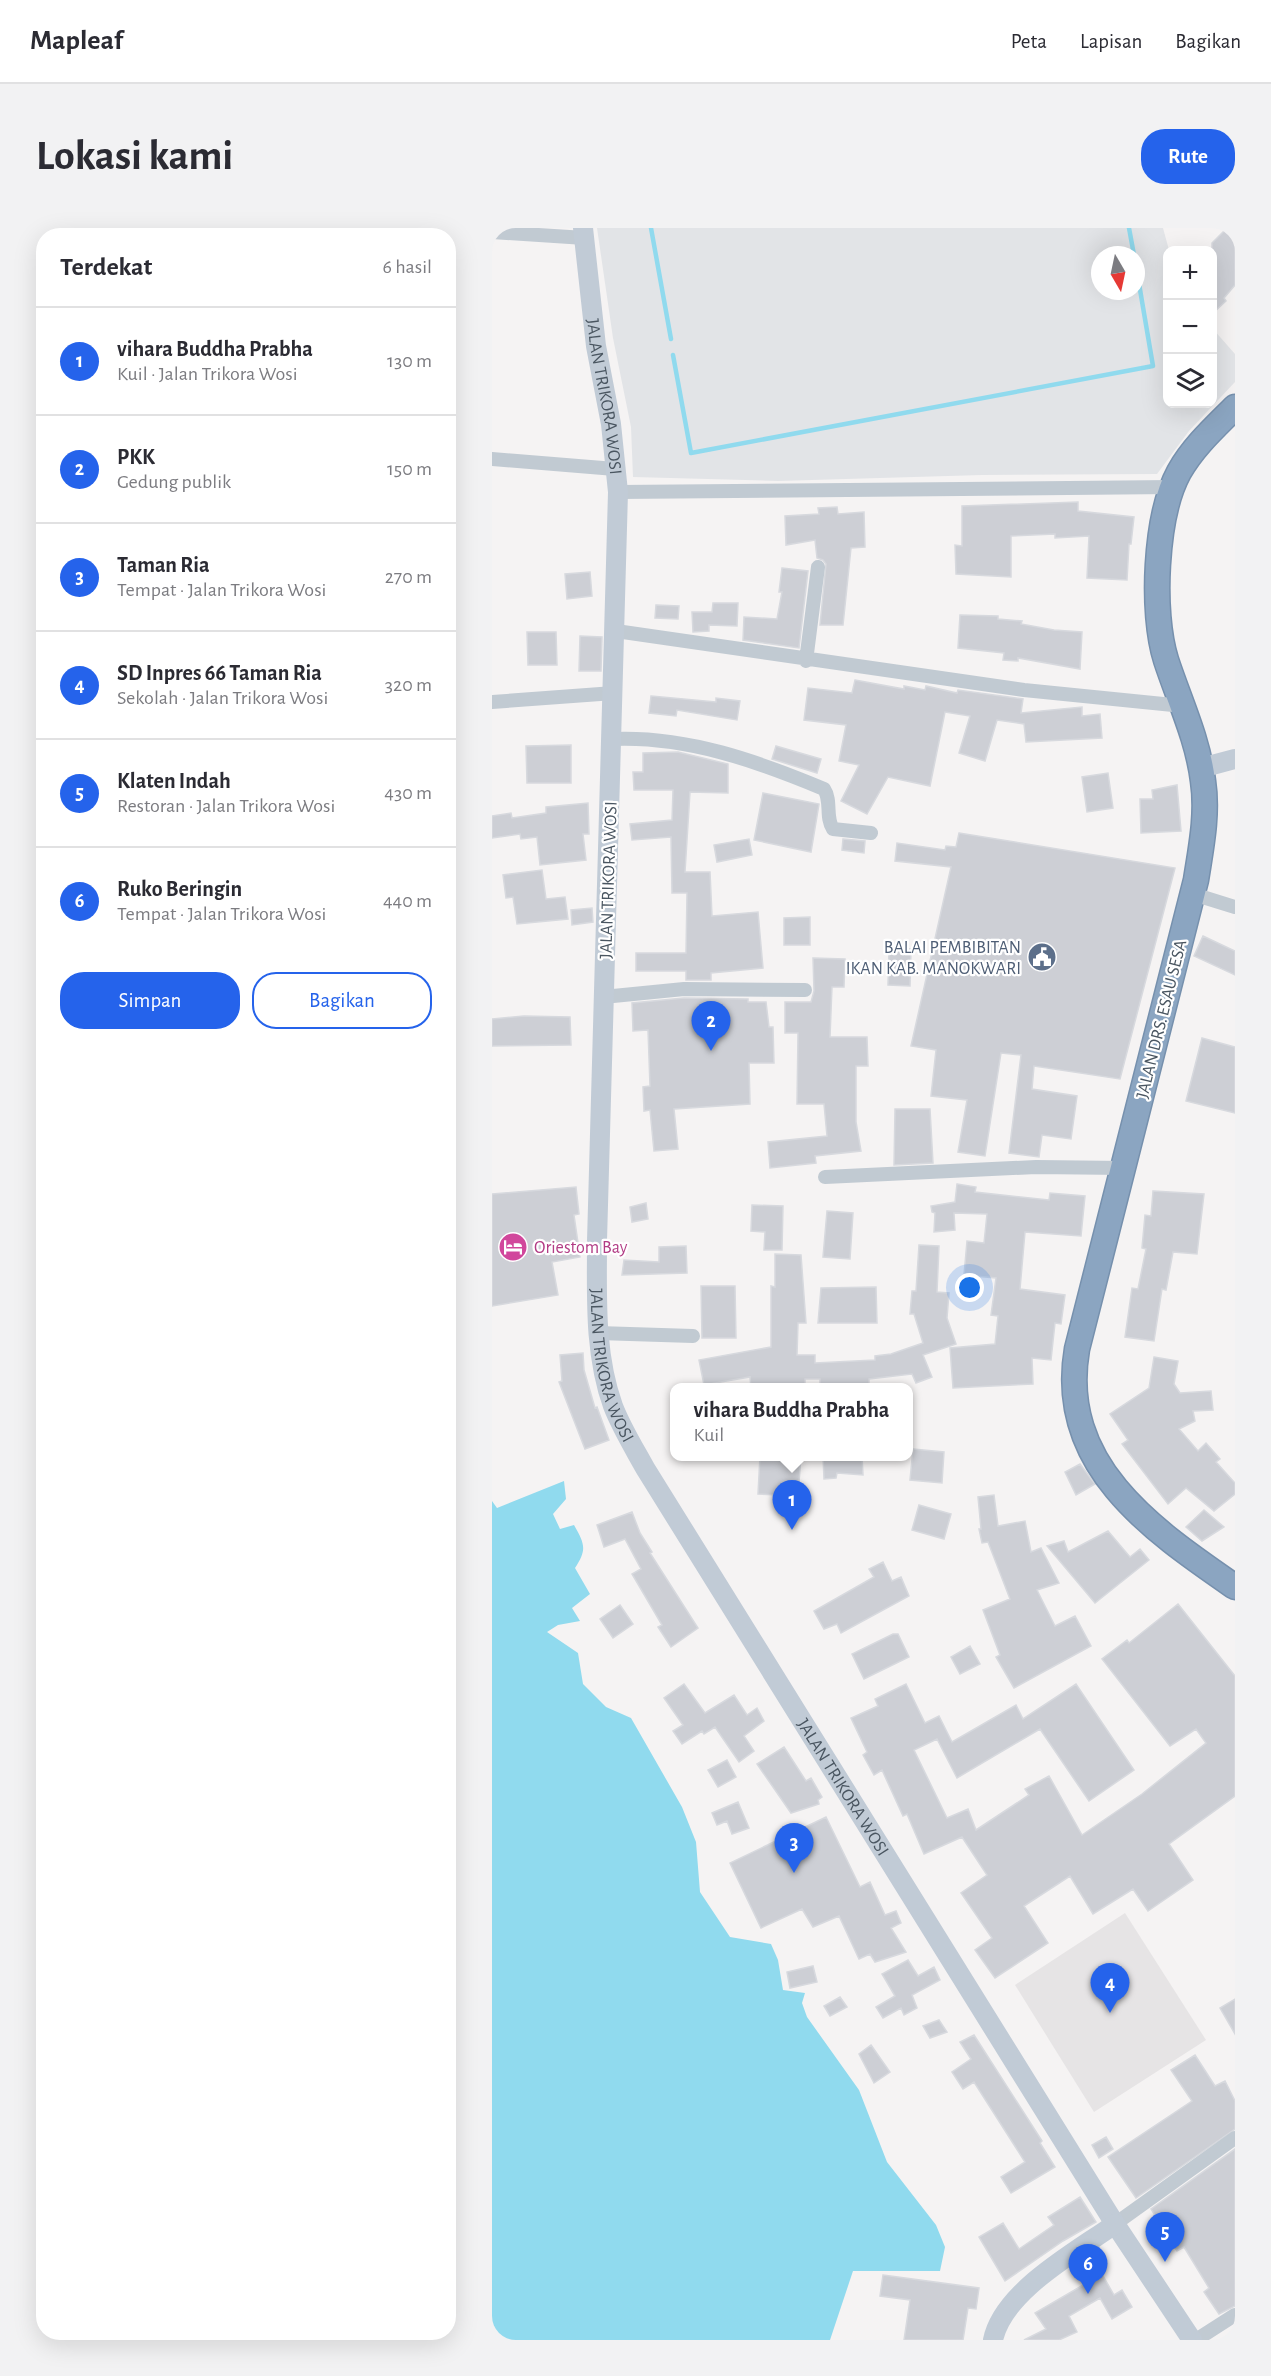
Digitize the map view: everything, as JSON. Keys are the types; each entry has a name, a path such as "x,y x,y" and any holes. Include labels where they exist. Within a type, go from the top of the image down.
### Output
{"highway":[{"name":"JALAN DRS. ESAU SESA","path":"1235,407 1195,448 1178,474 1160,541 1157,596 1162,645 1201,768 1204,789 1204,824 1192,894 1077,1349 1073,1382 1075,1412 1095,1460 1134,1509 1159,1533 1235,1587"}],"street":[{"path":"492,232 584,233"},
{"name":"JALAN TRIKORA WOSI","path":"584,233 596,346 611,424 618,492 613,739 597,1241 598,1333 613,1407 645,1468 1115,2224 1194,2340"},
{"path":"492,459 615,469"},
{"path":"618,492 1173,487"},
{"path":"806,661 819,567"},
{"path":"616,631 806,661 1024,690 1183,706"},
{"path":"492,702 614,693"},
{"path":"613,739 639,738 700,747 754,762 825,789 828,799 828,819 833,829 871,832"},
{"path":"1201,768 1235,759"},
{"path":"1192,894 1235,907"},
{"path":"603,997 684,989 805,990"},
{"path":"825,1177 1036,1167 1124,1168"},
{"path":"598,1333 693,1336"},
{"path":"993,2340 998,2322 1007,2307 1043,2276 1235,2138"},
{"path":"1194,2340 1235,2314"}],"shaded area":[{"path":"597,228 1163,228 1168,246 1163,246 1163,408 1211,408 1189,431 1157,474 982,475 778,481 633,477 631,427 613,338"},
{"path":"1217,334 1235,354 1235,382 1217,401"},
{"path":"1125,1913 1206,2040 1094,2112 1015,1985"}],"water":[{"path":"564,1481 566,1499 553,1514 560,1529 574,1525 580,1537 583,1551 575,1568 590,1594 572,1608 580,1621 558,1625 547,1632 578,1653 583,1684 606,1707 631,1718 682,1807 696,1842 700,1892 730,1937 771,1944 778,1960 783,1990 805,1993 802,2003 807,2017 859,2090 887,2162 936,2225 945,2247 940,2271 853,2271 830,2340 492,2340 492,1501 497,1508"}],"building":[{"path":"1227,228 1235,228 1235,285 1224,298 1226,301 1217,309 1217,246 1212,246 1212,243"},
{"path":"1078,502 1078,511 1134,517 1131,544 1129,544 1127,580 1087,578 1089,536 1055,538 1055,534 1011,536 1011,577 956,574 955,545 962,546 962,506"},
{"path":"837,507 838,514 864,512 865,547 851,548 843,625 820,625 826,564 817,558 815,540 786,545 785,516 819,514 818,508"},
{"path":"782,568 808,571 799,648 743,640 744,617 777,619 782,592 779,592"},
{"path":"590,572 592,596 567,599 565,574"},
{"path":"713,603 738,603 737,626 709,625 709,631 693,632 692,612 712,612"},
{"path":"656,605 679,606 678,619 655,618"},
{"path":"960,615 998,616 998,619 1022,621 1021,624 1082,632 1080,669 1018,658 1018,661 1003,660 1004,653 958,648"},
{"path":"527,632 556,632 557,665 528,665"},
{"path":"580,636 602,637 601,671 579,671"},
{"path":"855,680 904,689 904,686 925,690 926,686 957,693 958,690 1023,699 1021,713 1082,707 1082,716 1100,714 1102,738 1026,742 1024,724 997,720 985,761 959,753 970,716 945,712 930,786 888,777 867,814 841,801 859,765 839,761 846,725 804,720 808,688 852,693"},
{"path":"651,696 716,702 716,698 740,701 737,720 677,710 676,716 649,713"},
{"path":"571,745 571,783 527,783 526,746"},
{"path":"776,746 821,759 817,773 772,759"},
{"path":"678,752 728,764 728,793 690,792 685,872 710,872 712,916 758,912 763,968 711,973 711,980 686,980 686,971 636,971 636,953 686,953 687,893 672,893 671,837 632,840 630,824 672,820 673,790 634,790 633,772 643,772 643,753"},
{"path":"1108,773 1113,808 1087,812 1082,777"},
{"path":"1177,785 1181,831 1141,833 1140,799 1153,799 1152,790"},
{"path":"763,793 819,804 811,852 754,840"},
{"path":"588,803 589,834 583,834 586,860 540,865 537,837 521,839 520,834 492,838 492,816 511,813 512,818 546,813 546,807"},
{"name":"BALAI PEMBIBITAN IKAN KAB. MANOKWARI","path":"959,833 1175,868 1120,1079 1034,1066 1032,1089 1077,1096 1071,1139 1042,1135 1039,1157 1009,1153 1021,1055 1001,1053 985,1156 958,1152 967,1100 931,1096 936,1050 911,1046 951,867 895,861 897,843 945,850 946,846 956,847"},
{"path":"749,839 752,855 717,862 714,845"},
{"path":"843,839 865,841 864,853 842,850"},
{"path":"542,870 546,899 565,897 568,919 517,924 513,897 506,898 503,875"},
{"path":"592,908 593,922 572,925 571,910"},
{"path":"810,917 810,945 784,945 784,918"},
{"path":"1203,936 1235,951 1235,975 1194,956"},
{"path":"889,948 911,949 910,986 888,985"},
{"path":"813,958 845,959 844,987 832,987 830,1037 867,1037 868,1066 856,1066 856,1122 861,1151 815,1156 816,1163 770,1168 768,1142 827,1136 824,1104 797,1104 798,1033 785,1033 785,1002 811,1002 814,991"},
{"path":"684,998 748,999 748,1002 766,1002 769,1027 773,1027 774,1063 749,1063 750,1104 674,1109 678,1149 654,1151 650,1110 644,1111 643,1087 650,1086 648,1030 633,1031 632,1003"},
{"path":"524,1016 570,1017 571,1045 492,1046 492,1019"},
{"path":"1202,1038 1235,1047 1235,1113 1186,1101"},
{"path":"895,1109 930,1109 933,1163 894,1165"},
{"path":"957,1184 976,1187 975,1192 1049,1200 1050,1193 1085,1196 1081,1236 1025,1232 1020,1289 1065,1295 1061,1324 1055,1323 1051,1360 1032,1358 1033,1384 953,1388 950,1348 995,1344 998,1316 991,1315 996,1278 964,1275 967,1241 984,1243 987,1214 954,1213 955,1230 934,1232 935,1213 932,1212 931,1206 955,1202"},
{"path":"576,1187 579,1214 574,1215 580,1257 552,1262 558,1295 492,1306 492,1194"},
{"path":"1153,1191 1204,1194 1197,1254 1173,1252 1166,1290 1162,1289 1154,1341 1125,1337 1132,1288 1138,1289 1146,1249 1142,1248 1145,1215 1151,1216"},
{"path":"646,1203 648,1219 632,1222 630,1207"},
{"path":"752,1205 783,1206 782,1250 764,1250 765,1232 751,1231"},
{"path":"827,1211 853,1213 850,1259 823,1257"},
{"path":"919,1245 939,1246 937,1292 949,1293 947,1318 956,1344 923,1355 932,1377 916,1383 912,1374 869,1379 869,1383 820,1383 820,1379 805,1379 805,1383 751,1383 750,1377 704,1383 699,1360 771,1347 771,1286 775,1287 775,1254 801,1255 806,1323 798,1323 797,1355 815,1355 815,1363 875,1360 875,1356 891,1354 923,1343 914,1314 910,1314 912,1291 916,1291"},
{"path":"686,1246 687,1273 622,1275 624,1260 659,1262 659,1247"},
{"path":"701,1286 735,1286 736,1338 702,1338"},
{"path":"876,1287 877,1323 818,1323 821,1288"},
{"path":"583,1353 584,1370 595,1408 597,1407 609,1440 585,1449 559,1382 562,1381 560,1355"},
{"path":"1154,1357 1178,1361 1174,1384 1180,1393 1211,1391 1213,1410 1193,1411 1195,1421 1179,1429 1198,1451 1206,1443 1220,1459 1216,1462 1235,1483 1235,1494 1214,1511 1186,1488 1168,1504 1122,1444 1128,1440 1110,1414 1149,1388"},
{"path":"913,1449 944,1452 942,1483 910,1480"},
{"path":"760,1461 801,1461 798,1496 758,1494"},
{"path":"823,1461 862,1461 863,1475 837,1473 836,1478 824,1479"},
{"path":"1080,1464 1095,1484 1076,1495 1065,1472"},
{"path":"994,1495 998,1526 1025,1521 1031,1552 1041,1548 1059,1583 1037,1590 1055,1626 1075,1616 1091,1646 1014,1688 996,1657 1000,1655 983,1610 1010,1599 988,1542 982,1543 979,1529 981,1529 978,1497"},
{"path":"919,1505 951,1514 944,1539 912,1530"},
{"path":"1204,1510 1224,1527 1202,1541 1186,1527"},
{"path":"632,1512 640,1533 652,1552 650,1553 698,1628 671,1647 658,1627 662,1625 632,1574 641,1569 625,1539 604,1547 597,1525"},
{"path":"1108,1531 1130,1557 1140,1549 1149,1560 1095,1603 1047,1546 1064,1541 1068,1552"},
{"path":"883,1562 892,1581 901,1577 909,1596 841,1633 837,1624 824,1629 814,1611 874,1577 869,1569"},
{"path":"1178,1604 1235,1676 1235,1796 1169,1844 1193,1880 1148,1911 1133,1889 1093,1914 1070,1876 1024,1906 1048,1943 995,1978 975,1950 992,1938 961,1893 987,1875 962,1837 924,1854 907,1814 903,1816 882,1770 874,1775 863,1755 867,1752 851,1718 878,1706 875,1699 906,1684 925,1723 939,1716 952,1742 1016,1705 1023,1719 1076,1684 1134,1770 1089,1801 1040,1729 957,1778 937,1739 914,1750 947,1818 968,1809 976,1830 1029,1795 1025,1789 1049,1776 1082,1835 1142,1794 1206,1743 1196,1729 1170,1746 1102,1659 1127,1640 1129,1643"},
{"path":"620,1605 633,1624 613,1638 600,1619"},
{"path":"893,1634 898,1634 909,1657 864,1679 852,1654"},
{"path":"970,1646 980,1664 960,1674 951,1657"},
{"path":"684,1684 705,1713 734,1695 747,1715 757,1708 764,1721 744,1736 754,1751 739,1762 715,1727 704,1734 702,1731 682,1744 673,1731 683,1725 664,1698"},
{"path":"784,1747 806,1781 811,1778 822,1797 818,1800 819,1804 791,1813 757,1764"},
{"path":"727,1760 736,1777 718,1787 708,1770"},
{"path":"738,1802 749,1828 732,1834 727,1821 717,1825 712,1813"},
{"path":"826,1817 860,1887 870,1882 885,1915 896,1911 901,1923 891,1928 906,1952 875,1962 870,1954 859,1959 839,1916 813,1927 802,1909 761,1928 730,1863"},
{"path":"908,1960 918,1976 934,1967 940,1980 912,1995 917,2008 904,2015 901,2008 883,2018 876,2007 895,1996 882,1974"},
{"path":"813,1966 817,1982 790,1988 787,1972"},
{"path":"840,1997 847,2007 830,2016 824,2006"},
{"path":"1235,1999 1235,2034 1220,2008"},
{"path":"939,2020 947,2032 930,2038 923,2026"},
{"path":"974,2035 1042,2141 1040,2143 1055,2167 1011,2193 1001,2177 1025,2162 974,2082 963,2089 952,2072 971,2059 960,2042"},
{"path":"871,2045 890,2072 874,2083 859,2054"},
{"path":"1195,2055 1215,2086 1225,2081 1235,2101 1235,2129 1136,2198 1108,2157 1192,2101 1171,2070"},
{"path":"1106,2137 1113,2149 1099,2158 1092,2145"},
{"path":"1235,2149 1235,2306 1219,2314 1204,2292 1209,2288 1184,2247 1177,2251 1151,2209"},
{"path":"1080,2197 1096,2222 1063,2241 1005,2281 979,2237 1003,2223 1019,2249 1054,2225 1048,2217"},
{"path":"1102,2274 1114,2295 1122,2290 1132,2307 1112,2319 1100,2298 1069,2316 1077,2332 1059,2340 1024,2340 1046,2329 1035,2313"},
{"path":"883,2275 979,2288 976,2309 968,2308 963,2340 904,2340 910,2300 880,2296"}],"waterway":[{"path":"651,228 671,339"},
{"path":"1129,228 1132,246"},
{"path":"673,355 691,453 1153,366 1142,300"}],"place":[{"name":"BALAI PEMBIBITAN IKAN KAB. MANOKWARI","path":"1042,957"},
{"name":"PKK","path":"711,1051"},
{"name":"Oriestom Bay","path":"513,1247"},
{"name":"vihara Buddha Prabha","path":"792,1530"},
{"name":"Taman Ria","path":"794,1873"},
{"name":"SD Inpres 66 Taman Ria","path":"1110,2013"},
{"name":"Klaten Indah","path":"1165,2262"},
{"name":"Ruko Beringin","path":"1088,2294"}]}
